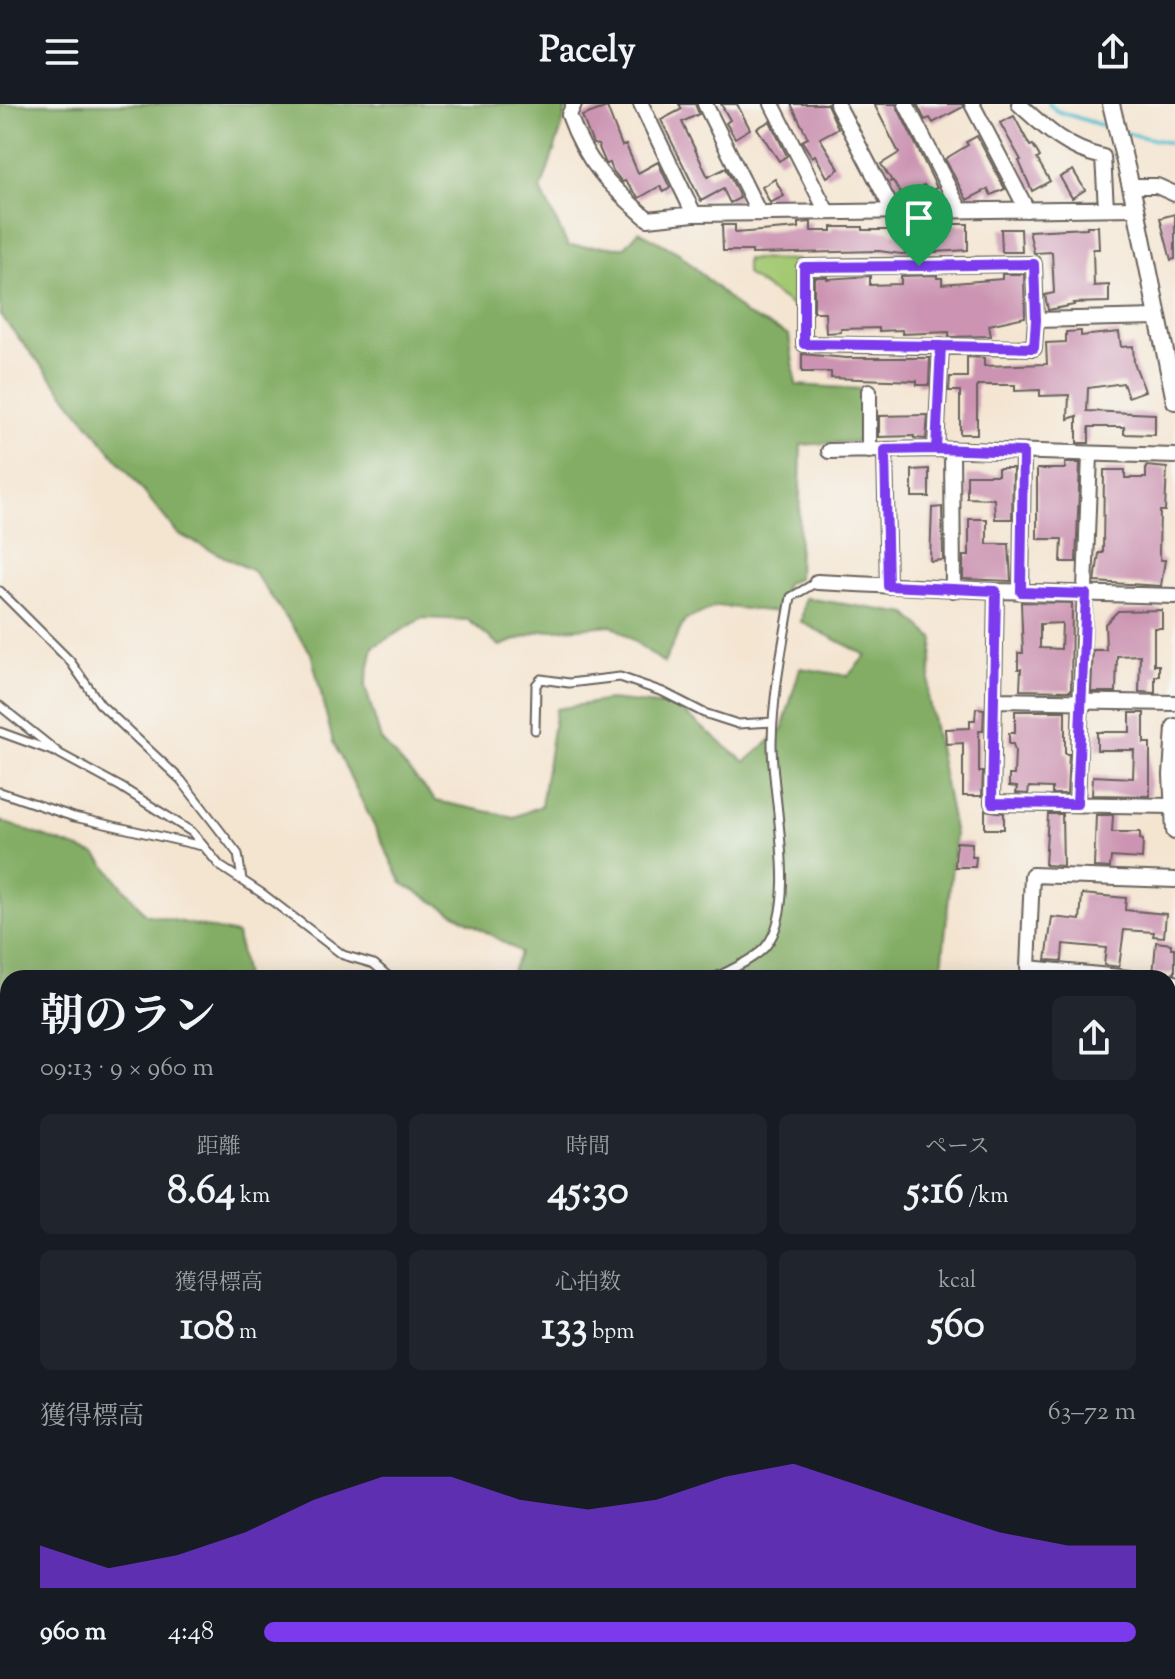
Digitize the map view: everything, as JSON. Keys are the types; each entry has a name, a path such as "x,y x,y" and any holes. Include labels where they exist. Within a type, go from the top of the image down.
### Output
{"street":[{"path":"574,104 569,115 579,144 611,187 648,219 694,214 1136,208"},
{"path":"641,104 694,214"},
{"path":"705,104 759,213"},
{"path":"772,104 827,212"},
{"path":"837,104 893,211"},
{"path":"906,104 960,210"},
{"path":"972,104 1027,210"},
{"path":"1019,104 1053,136 1087,154 1103,157 1106,208"},
{"path":"1113,112 1173,380 1175,401"},
{"path":"1129,179 1175,194"},
{"path":"1034,264 1036,320 1034,348 804,344 804,267 1034,264"},
{"path":"1036,320 1157,317"},
{"path":"936,449 941,346"},
{"path":"869,391 869,451"},
{"path":"952,449 953,590"},
{"path":"829,451 952,449 1175,456"},
{"path":"885,450 888,586"},
{"path":"1021,592 1023,452"},
{"path":"1077,804 1090,455"},
{"path":"817,582 953,590 1175,596"},
{"path":"996,591 992,803 1172,806"},
{"path":"994,700 1175,703"},
{"path":"1175,727 1172,806 1175,831"},
{"path":"1048,970 1028,968 1032,875 1175,880"}],"lane":[{"path":"727,970 766,946 779,917 783,868 772,744 773,722 791,597 817,582"},
{"path":"0,591 70,661 100,704 181,780 238,854 242,880"},
{"path":"535,730 536,685 541,679 569,683 620,677 738,724 773,722"},
{"path":"0,706 60,754"},
{"path":"0,732 60,754 121,787 192,832 220,866 343,955 374,964 381,970"},
{"path":"0,792 74,817 204,847"}],"green space":[{"path":"0,104 567,104 541,190 568,246 625,247 639,231 679,253 745,314 789,335 796,385 862,389 861,441 801,445 798,579 786,583 778,612 717,606 685,620 664,663 612,625 541,631 500,646 468,620 423,618 373,647 365,686 381,740 436,801 514,817 541,806 556,709 609,700 677,707 745,762 782,730 800,668 848,676 866,655 801,622 805,598 907,614 934,639 928,696 955,835 942,970 512,970 520,952 402,883 333,742 311,653 253,571 178,534 0,315"},
{"path":"746,259 797,260 797,309 746,274"},
{"path":"0,821 97,855 145,914 237,934 244,970 0,970"}],"building":[{"path":"679,104 695,104 699,114 682,122 708,177 726,168 740,198 730,203 723,189 701,201 661,120 682,109"},
{"path":"721,104 737,104 750,129 735,138 726,123 730,120"},
{"path":"791,104 827,104 838,128 820,138 839,169 827,177 815,155 812,157 802,141 808,138"},
{"path":"874,104 896,104 937,188 928,192 924,185 912,193 909,189 901,194 893,181 889,182 892,181 881,164 899,153"},
{"path":"917,104 962,104 963,107 933,123 930,118 925,120"},
{"path":"607,107 622,146 626,145 638,173 658,162 670,188 664,192 660,186 639,198 625,181 622,182 610,163 606,164 598,145 593,144 582,116"},
{"path":"1014,116 1030,146 1033,145 1040,157 1037,159 1050,181 1032,191 1021,160 1000,123"},
{"path":"770,121 787,156 779,161 757,128"},
{"path":"977,136 1005,189 991,195 988,189 967,200 945,159"},
{"path":"1073,170 1085,190 1072,198 1060,177"},
{"path":"775,179 784,196 770,203 762,187"},
{"path":"1175,214 1175,259 1171,260 1160,218"},
{"path":"811,222 811,231 863,227 863,230 891,230 891,233 952,230 952,224 968,224 968,250 901,254 879,251 752,254 752,251 723,251 722,225 735,225 735,233 799,228 799,223"},
{"path":"1098,226 1099,249 1093,249 1094,286 1109,285 1109,302 1073,303 1048,310 1045,295 1054,293 1052,252 1034,253 1029,231"},
{"path":"1001,229 1021,229 1022,252 1002,252"},
{"path":"1002,274 1024,274 1025,317 989,325 991,336 949,337 949,332 903,334 902,330 879,331 879,328 841,329 841,332 826,333 825,312 814,312 814,277 870,276 870,285 901,284 901,276 937,275 937,278 942,278 942,284 1002,279"},
{"path":"1081,331 1081,336 1119,332 1121,347 1133,346 1134,363 1145,391 1128,397 1123,383 1088,388 1087,411 1155,414 1155,435 1124,434 1124,427 1089,427 1089,443 1077,443 1077,416 1068,419 1069,395 1040,396 1040,390 1015,391 1015,385 977,385 977,434 960,434 960,391 949,391 950,377 967,377 967,357 984,358 984,366 1047,364 1046,343 1066,342 1066,332"},
{"path":"802,354 846,358 930,358 929,385 917,385 917,381 831,378 831,372 802,372"},
{"path":"928,415 926,439 914,436 879,437 879,416"},
{"path":"1065,463 1080,463 1076,562 1061,562 1062,539 1037,539 1037,469 1065,469"},
{"path":"1146,466 1167,468 1165,511 1160,511 1159,554 1161,560 1165,560 1161,586 1095,582 1099,553 1103,553 1104,470 1125,470 1125,478 1146,478"},
{"path":"998,468 1013,468 1012,519 995,519 994,499 967,498 967,475 998,475"},
{"path":"929,469 929,497 912,497 912,470"},
{"path":"942,507 943,560 930,561 932,508"},
{"path":"969,519 987,519 987,544 1009,544 1011,581 963,579 963,556 969,556"},
{"path":"1021,602 1072,603 1071,691 1020,690 1018,653 1023,653","holes":["1062,623 1061,649 1040,648 1040,624"]},
{"path":"1162,610 1162,628 1154,628 1154,665 1159,665 1159,676 1155,676 1155,693 1139,692 1140,655 1117,656 1116,692 1091,692 1093,650 1106,650 1105,624 1118,611"},
{"path":"976,708 984,709 983,731 979,731 982,796 963,796 963,743 946,744 945,729 970,728 970,720 975,720"},
{"path":"1015,711 1065,711 1065,754 1069,754 1067,794 1052,794 1052,788 1029,787 1028,794 1016,793 1017,787 1009,786 1009,775 1014,775 1015,751 1013,744 1009,744 1009,733 1015,733"},
{"path":"1130,713 1144,713 1144,743 1150,743 1150,796 1092,795 1093,776 1133,778 1134,750 1097,750 1097,732 1130,732"},
{"path":"985,810 1004,813 1004,829 985,829"},
{"path":"1048,814 1062,814 1063,866 1045,865"},
{"path":"1096,815 1113,815 1112,832 1140,832 1140,839 1143,840 1142,859 1111,857 1110,868 1094,867"},
{"path":"956,842 972,843 975,867 955,867"},
{"path":"1082,894 1126,898 1125,910 1166,914 1164,937 1153,936 1154,932 1124,930 1119,967 1104,965 1106,948 1063,944 1062,961 1046,960 1052,917 1080,920"},
{"path":"1156,942 1171,944 1171,948 1175,948 1175,970 1153,970"}],"waterway":[{"path":"1049,104 1057,111 1113,129"},
{"path":"1121,132 1175,144"}],"route":[{"path":"919,266 804,267 804,344 941,346 936,449 1023,452 1021,592 1086,594 1077,804 992,803 996,591 888,586 885,450 936,449 941,346 1034,348 1034,264 919,266"}]}
